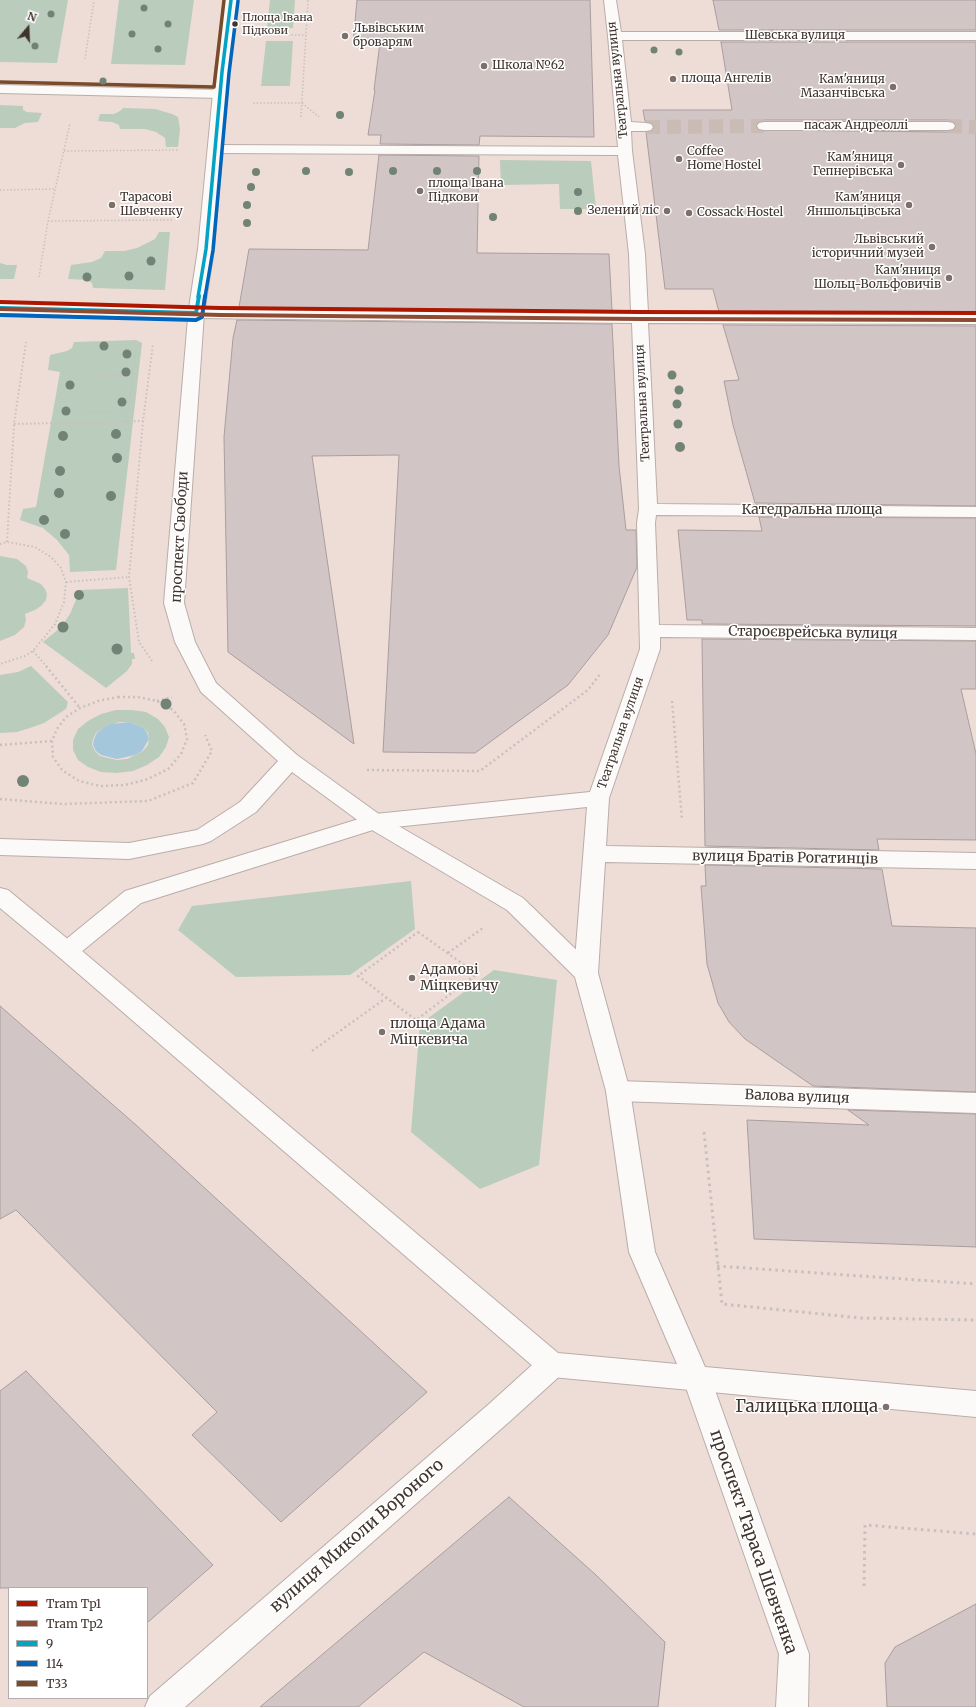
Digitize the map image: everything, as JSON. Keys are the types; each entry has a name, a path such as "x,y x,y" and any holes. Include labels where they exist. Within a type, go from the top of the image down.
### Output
{"street":[{"name":"проспект Свободи","path":"232,0 222,72 206,249 196,313 174,603 185,642 208,687 290,760"},
{"name":"Театральна вулиця","path":"586,973 598,798 650,649 651,631 646,523 648,509 637,254 610,0"},
{"name":"Шевська вулиця","path":"615,36 976,36"},
{"path":"0,89 221,94"},
{"path":"624,126 646,126"},
{"name":"пасаж Андреоллі","path":"764,126 948,126"},
{"path":"215,149 625,152"},
{"path":"0,308 196,313 640,318 976,319"},
{"name":"Катедральна площа","path":"648,509 976,512"},
{"name":"Староєврейська вулиця","path":"651,631 976,634"},
{"path":"0,847 129,851 203,836 248,807 290,760 375,822 515,904 586,973 618,1091 642,1252 697,1380"},
{"name":"Театральна вулиця","path":"67,951 133,897 375,822 598,798"},
{"name":"вулиця Братів Рогатинців","path":"594,854 685,857 976,861"},
{"path":"0,896 67,951 552,1365 697,1380 976,1404"},
{"name":"Валова вулиця","path":"618,1091 976,1103"},
{"name":"вулиця Миколи Вороного","path":"161,1707 552,1365"},
{"name":"проспект Тараса Шевченка","path":"697,1380 794,1654 792,1707"}],"path":[{"path":"84,63 94,0"},
{"path":"299,149 308,0"},
{"path":"254,35 306,35"},
{"path":"252,103 302,103"},
{"path":"7,542 14,424 27,331 31,326 32,309 48,221 71,122"},
{"path":"64,152 184,150"},
{"path":"0,190 56,188"},
{"path":"48,221 179,220"},
{"path":"154,337 143,421 129,577 139,642 154,666"},
{"path":"127,422 136,340"},
{"path":"92,376 132,375"},
{"path":"85,412 128,411"},
{"path":"14,424 143,421"},
{"path":"0,544 7,542 35,547 51,557 61,568 66,582 64,602 55,624 33,651 25,656 0,664"},
{"path":"66,582 129,577"},
{"path":"33,651 80,708"},
{"path":"366,770 480,771 588,690 601,672"},
{"path":"170,690 174,696"},
{"path":"118,697 138,697 157,702 173,710 184,724 187,739 181,754 168,768 148,779 125,785 100,786 79,780 62,770 53,757 52,741 57,729 66,717 80,708 98,701 118,697"},
{"path":"672,698 685,857"},
{"path":"0,799 63,804 148,801 194,783 212,751 203,729"},
{"path":"0,745 52,741"},
{"path":"418,932 477,974 416,1020 386,998 358,976 418,932"},
{"path":"312,1051 386,998"},
{"path":"701,1094 722,1304 861,1318 976,1320"},
{"path":"717,1266 976,1284"},
{"path":"864,1586 865,1525 976,1534"}],"green space":[{"path":"0,0 68,0 57,63 0,62"},
{"path":"119,0 194,0 185,65 111,64"},
{"path":"270,0 295,0 293,28 267,28"},
{"path":"266,41 293,41 290,86 261,86"},
{"path":"0,105 23,106 23,110 27,112 42,113 38,122 25,123 15,128 0,128"},
{"path":"123,108 155,109 178,117 180,129 178,147 166,147 165,138 156,132 145,129 120,129 119,125 112,122 98,121 100,114 114,114"},
{"path":"500,160 591,161 596,209 560,209 559,184 501,185"},
{"path":"159,232 170,232 165,290 93,288 92,283 87,280 68,279 71,265 92,262 101,258 105,251 124,251 137,248 155,239"},
{"path":"0,263 17,265 14,279 0,279"},
{"path":"136,340 142,343 116,570 70,572 69,555 57,540 43,528 20,520 23,509 36,507 60,372 48,370 50,355 67,351 72,348 74,342"},
{"path":"0,556 17,559 26,566 28,572 27,578 41,584 47,594 46,600 41,606 25,614 26,620 24,627 15,635 0,641"},
{"path":"128,588 131,653 134,653 135,659 132,659 132,664 127,671 106,688 43,642 61,627 70,614 80,590"},
{"path":"31,666 68,702 66,709 44,723 17,732 0,733 0,675 18,672"},
{"path":"116,710 146,712 158,719 165,727 169,737 166,747 159,757 147,765 133,771 117,773 101,772 88,767 78,760 73,750 73,740 78,729 88,721 101,714","holes":["119,722 129,722 144,728 148,733 148,745 143,751 127,759 117,760 100,756 92,745 96,733 103,728"]},
{"path":"411,881 415,929 350,975 236,977 178,930 192,906"},
{"path":"494,970 557,980 539,1165 480,1189 411,1132 420,1024"}],"water":[{"path":"129,722 144,728 147,733 149,739 142,751 135,755 117,759 101,755 96,751 93,745 97,733 111,724"}],"building":[{"name":"Школа №62","path":"357,0 590,0 594,137 480,136 479,145 380,144 381,135 368,135 380,42 353,43"},
{"path":"713,0 976,0 976,30 719,30"},
{"path":"721,42 976,42 976,312 719,312 713,289 665,289 646,132 652,131 654,126 645,121 643,110 732,110","holes":["764,120 948,120 954,122 956,127 948,132 759,130 756,125"]},
{"path":"379,155 479,156 477,253 609,254 612,311 239,307 249,249 368,250"},
{"path":"237,320 612,324 619,466 626,530 636,530 637,567 608,635 568,685 475,753 383,752 399,455 312,456 354,744 228,652 224,437 233,338"},
{"path":"723,325 976,326 976,506 755,503 733,425 724,381 739,380"},
{"path":"759,517 976,518 976,626 702,624 702,620 687,620 678,530 762,531"},
{"path":"702,639 976,641 976,689 961,689 976,754 976,840 877,839 879,850 705,846"},
{"path":"705,865 882,869 892,926 976,928 976,1092 813,1086 745,1039 729,1022 718,1003 707,964 701,886 706,886"},
{"path":"0,1006 136,1125 427,1392 281,1522 192,1435 217,1412 16,1210 0,1219"},
{"path":"848,1110 976,1114 976,1247 754,1239 747,1120 869,1125"},
{"path":"26,1371 213,1565 148,1622 148,1587 0,1588 0,1391"},
{"path":"509,1497 596,1575 665,1642 658,1707 524,1707 424,1652 358,1707 260,1707"},
{"path":"976,1604 976,1707 887,1707 885,1663 895,1647"}],"tunnel":[{"path":"646,127 764,126"},
{"path":"948,126 976,127"}],"tram line":[{"name":"Тр1","path":"0,302 220,308 640,312 976,313"},
{"name":"Тр2","path":"0,309 220,315 640,319 976,320"}],"transit line":[{"name":"Т33","path":"0,82 214,87 224,0"},
{"name":"9","path":"0,308 196,313 206,249 222,72 231,0"},
{"name":"114","path":"0,315 196,320 202,317 213,250 229,73 238,1"}],"place":[{"name":"Площа Івана Підкови","path":"235,24"},
{"name":"Львівським броварям","path":"345,36"},
{"name":"Школа №62","path":"484,66"},
{"name":"площа Ангелів","path":"673,79"},
{"name":"Кам'яниця Мазанчівська","path":"893,87"},
{"name":"Coffee Home Hostel","path":"679,159"},
{"name":"Кам'яниця Гепнерівська","path":"901,165"},
{"name":"площа Івана Підкови","path":"420,191"},
{"name":"Тарасові Шевченку","path":"112,205"},
{"name":"Кам'яниця Яншольцівська","path":"909,205"},
{"name":"Зелений ліс","path":"667,211"},
{"name":"Cossack Hostel","path":"689,213"},
{"name":"Львівський історичний музей","path":"932,247"},
{"name":"Кам'яниця Шольц-Вольфовичів","path":"949,278"},
{"name":"Адамові Міцкевичу","path":"412,978"},
{"name":"площа Адама Міцкевича","path":"382,1032"},
{"name":"Галицька площа","path":"886,1407"}]}
